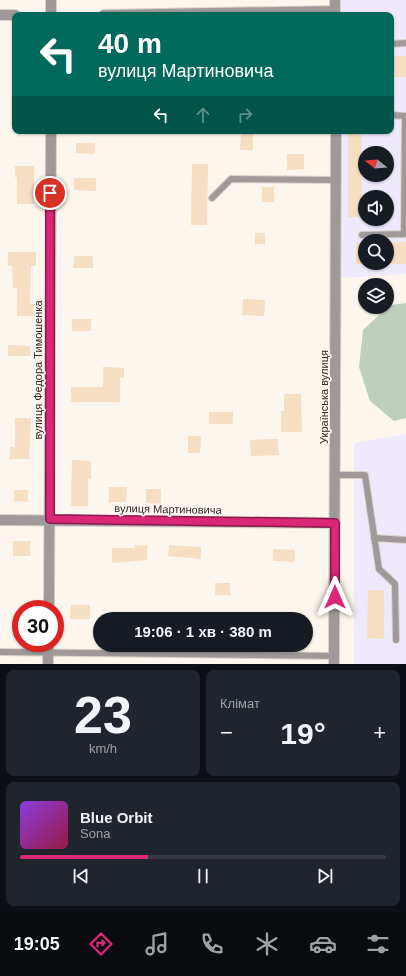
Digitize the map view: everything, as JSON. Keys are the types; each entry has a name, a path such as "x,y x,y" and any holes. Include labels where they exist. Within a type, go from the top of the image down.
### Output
{"street":[{"path":"51,0 51,12"},
{"path":"335,0 335,12"},
{"path":"0,15 12,15"},
{"name":"вулиця Федора Тимошенка","path":"49,600 50,134"},
{"name":"Українська вулиця","path":"334,660 336,475 336,134"},
{"name":"вулиця Мартиновича","path":"0,520 50,519 335,523"},
{"path":"48,652 48,664"}],"lane":[{"path":"394,44 406,44"},
{"path":"394,116 404,116 404,234 394,234"},
{"path":"212,198 232,179 336,180"},
{"path":"336,475 365,476 378,569 395,584 396,640"},
{"path":"374,538 406,540"},
{"path":"64,649 334,660"},
{"path":"0,652 12,651"}],"shaded area":[{"path":"341,0 406,0 406,274 342,278 342,134 394,134 394,12 341,12"},
{"path":"406,434 406,664 354,664 354,443"}],"green space":[{"path":"406,303 406,418 394,421 370,401 359,367 363,330 380,314 394,314 394,304"}],"building":[{"path":"394,56 406,56 406,77 394,77"},
{"path":"241,134 253,134 253,150 240,150"},
{"path":"348,134 361,134 361,146 358,146 358,182 362,182 362,190 358,190 358,217 348,217"},
{"path":"76,143 95,143 95,154 76,153"},
{"path":"287,154 304,154 304,169 287,170"},
{"path":"192,164 208,164 207,225 191,225"},
{"path":"15,166 34,166 34,204 17,204 17,177 15,177"},
{"path":"74,178 96,178 96,191 74,190"},
{"path":"262,187 274,187 274,202 262,202"},
{"path":"255,233 265,233 265,244 255,244"},
{"path":"406,242 406,264 394,264 394,243"},
{"path":"356,243 358,243 358,264 356,264"},
{"path":"8,252 36,252 36,266 31,266 30,304 33,304 33,316 17,316 17,288 13,288 12,266 8,266"},
{"path":"74,256 93,256 93,268 73,268"},
{"path":"243,299 265,300 264,316 242,315"},
{"path":"72,319 91,319 91,331 72,331"},
{"path":"8,345 30,346 30,356 8,356"},
{"path":"103,367 124,368 124,378 120,378 120,402 71,402 71,387 103,387"},
{"path":"284,394 301,394 302,432 281,432 281,411 284,411"},
{"path":"209,412 233,412 233,424 209,424"},
{"path":"15,418 31,418 29,459 10,459 10,447 15,447"},
{"path":"188,436 201,436 200,453 188,453"},
{"path":"278,439 279,455 251,456 250,440"},
{"path":"72,460 91,461 91,478 88,478 88,506 71,506"},
{"path":"109,487 127,487 126,502 109,502"},
{"path":"146,489 161,489 161,504 146,503"},
{"path":"14,490 28,490 28,502 14,501"},
{"path":"13,541 30,541 30,556 13,556"},
{"path":"135,545 147,546 147,560 112,563 112,548 135,548"},
{"path":"169,545 201,547 201,559 168,556"},
{"path":"273,549 295,550 295,562 273,561"},
{"path":"215,583 230,583 230,595 215,595"},
{"path":"368,590 384,590 384,639 367,638"},
{"path":"71,605 90,605 90,619 70,619"}],"route":[{"path":"50,193 50,519 335,523 335,597"}]}
